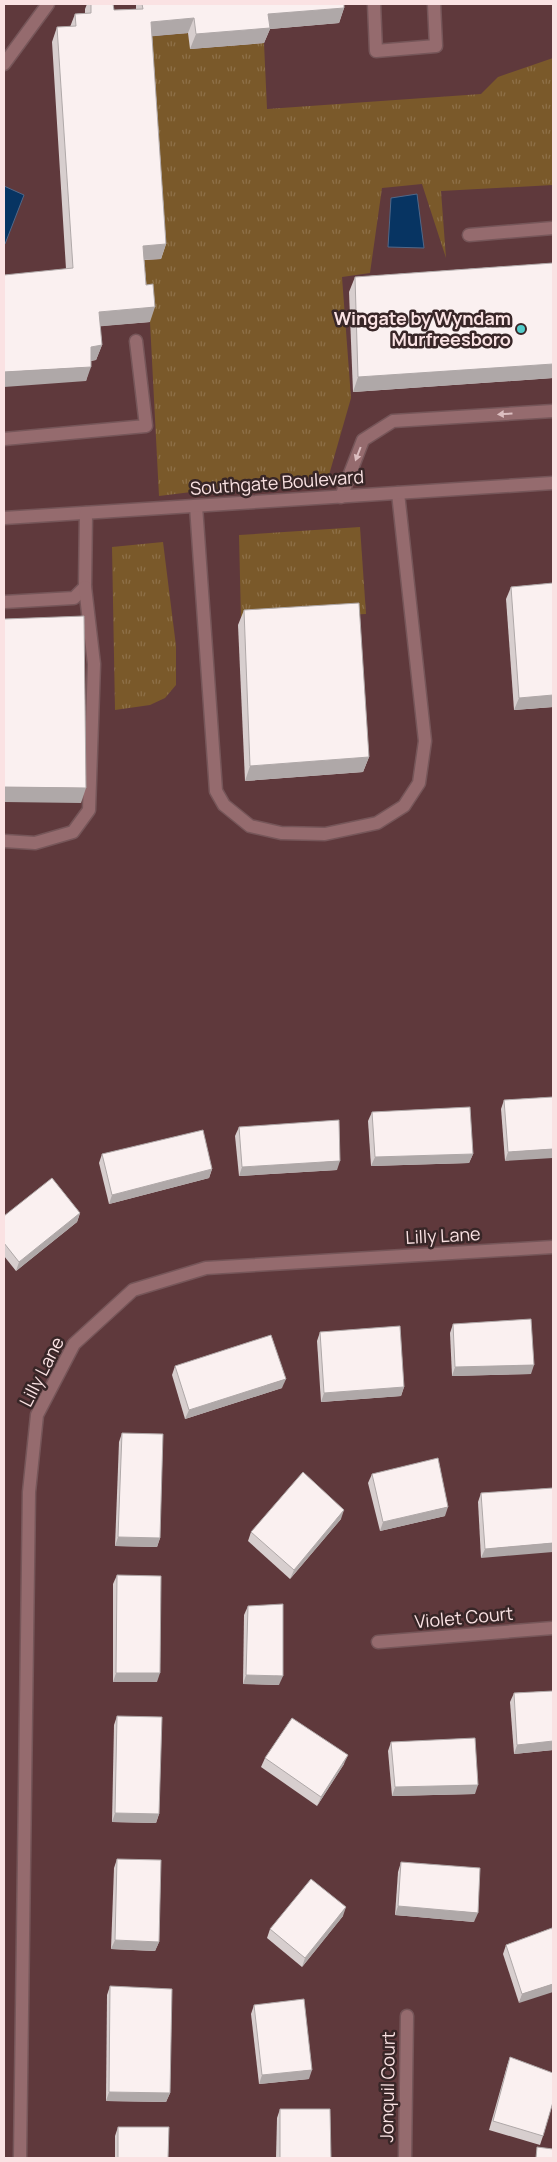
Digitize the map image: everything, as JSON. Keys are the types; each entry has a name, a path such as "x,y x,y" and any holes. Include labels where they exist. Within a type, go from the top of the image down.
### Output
{"street":[{"path":"4,64 48,4"},
{"path":"374,4 376,51 436,46 434,4"},
{"path":"468,235 553,228"},
{"path":"4,439 146,426 136,341"},
{"path":"341,497 363,440 393,420 553,411"},
{"name":"Southgate Boulevard","path":"4,518 553,484"},
{"path":"196,506 216,791 224,805 250,826 281,833 325,834 376,823 404,806 419,783 425,741 398,493"},
{"path":"4,841 34,843 73,832 89,810 94,664 85,587 86,513"},
{"path":"4,602 74,598 85,587"},
{"name":"Lilly Lane","path":"20,2158 29,1492 37,1415 74,1344 133,1290 206,1268 553,1247"},
{"name":"Violet Court","path":"378,1642 553,1628"},
{"name":"Jonquil Court","path":"405,2158 406,2016"}],"green space":[{"path":"188,33 191,49 264,43 267,109 481,94 498,77 553,58 553,185 441,191 446,258 422,184 382,188 370,273 342,277 351,398 329,475 159,496 150,322 148,300 138,260 161,259 145,37"},
{"path":"360,527 366,614 241,620 239,535"},
{"path":"163,542 176,646 176,685 165,698 150,705 115,710 112,547"}],"water":[{"path":"4,186 24,195 5,244 4,243"},
{"path":"417,194 424,248 388,247 391,198"}],"building":[{"path":"91,4 113,4 114,10 143,9 142,4 344,4 344,8 268,14 270,28 196,34 194,18 151,22 166,244 143,246 146,285 153,284 155,307 99,312 102,345 91,347 91,367 4,372 4,275 73,268 57,27 76,26 75,14 91,13"},
{"path":"553,263 553,364 358,377 355,277"},
{"path":"553,583 553,695 519,698 511,587"},
{"path":"359,603 369,757 250,766 244,610"},
{"path":"84,616 86,788 4,787 4,619"},
{"path":"553,1097 553,1149 508,1152 504,1100"},
{"path":"470,1107 473,1154 375,1157 372,1112"},
{"path":"339,1120 340,1161 242,1167 239,1127"},
{"path":"203,1130 212,1169 112,1195 102,1154"},
{"path":"52,1178 80,1213 19,1262 4,1243 4,1216"},
{"path":"531,1319 534,1365 455,1367 453,1324"},
{"path":"400,1326 404,1387 324,1393 320,1332"},
{"path":"271,1335 286,1379 189,1410 175,1366"},
{"path":"122,1433 163,1434 160,1538 118,1537"},
{"path":"438,1458 448,1507 383,1522 372,1474"},
{"path":"303,1472 344,1510 294,1570 251,1532"},
{"path":"553,1488 553,1543 485,1549 481,1493"},
{"path":"117,1575 161,1576 160,1673 116,1673"},
{"path":"283,1604 283,1676 246,1675 248,1606"},
{"path":"553,1691 553,1741 517,1745 514,1693"},
{"path":"117,1716 162,1717 159,1814 115,1813"},
{"path":"292,1718 348,1755 321,1797 265,1758"},
{"path":"475,1738 478,1785 395,1787 391,1742"},
{"path":"117,1859 161,1860 159,1942 115,1940"},
{"path":"401,1862 480,1868 478,1913 398,1906"},
{"path":"311,1879 346,1907 305,1958 270,1929"},
{"path":"552,1928 553,1984 522,1994 506,1945"},
{"path":"110,1986 172,1989 170,2093 109,2092"},
{"path":"304,1999 312,2070 262,2075 254,2005"},
{"path":"510,2057 553,2073 553,2102 543,2136 493,2121"},
{"path":"280,2109 330,2109 331,2158 280,2158"},
{"path":"118,2127 169,2127 168,2158 118,2158"},
{"path":"537,2147 553,2149 553,2158 536,2158"}],"place":[{"name":"Wingate by Wyndam Murfreesboro","path":"521,329"}]}
